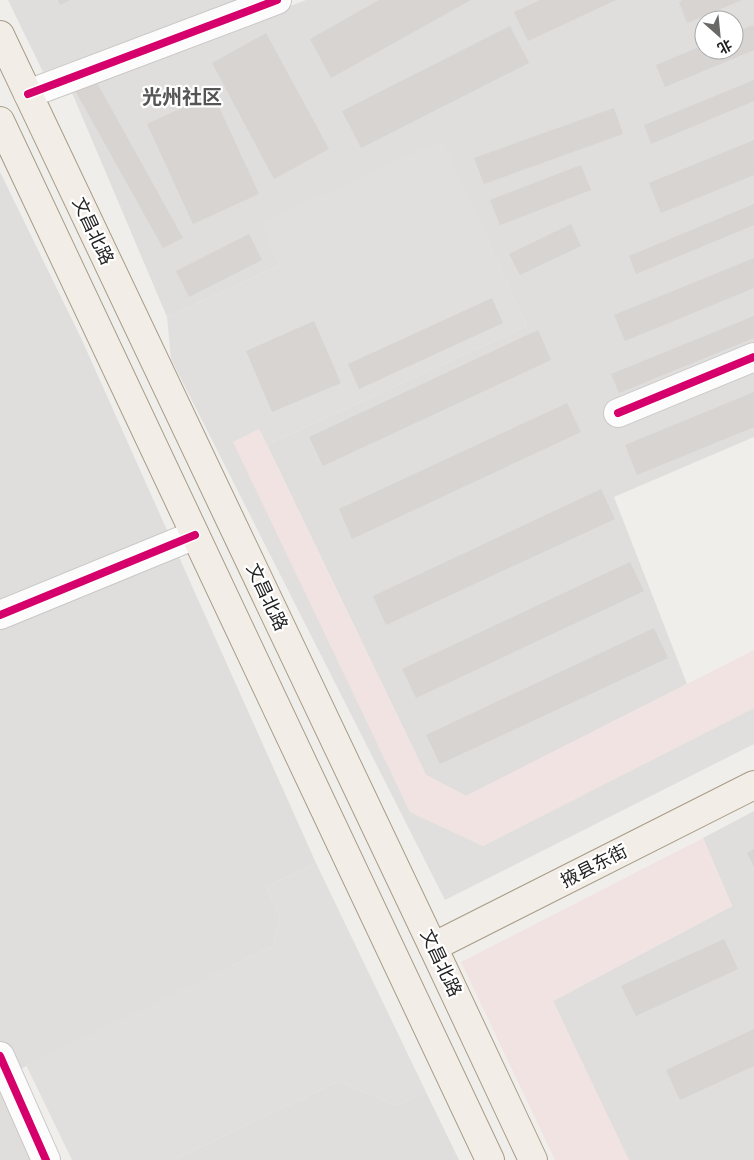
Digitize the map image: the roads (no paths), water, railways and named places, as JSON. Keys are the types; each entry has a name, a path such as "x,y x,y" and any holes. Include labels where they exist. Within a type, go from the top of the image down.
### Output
{"main road":[{"name":"文昌北路","path":"0,35 433,947 532,1160"},
{"name":"文昌北路","path":"1,126 490,1160"},
{"name":"掖县东街","path":"433,947 754,785"}],"street":[{"path":"28,94 277,0"},
{"path":"618,413 754,357"},
{"path":"0,615 195,535"},
{"path":"0,1056 46,1160"}],"district":[{"name":"光州社区","path":"182,97"}]}
